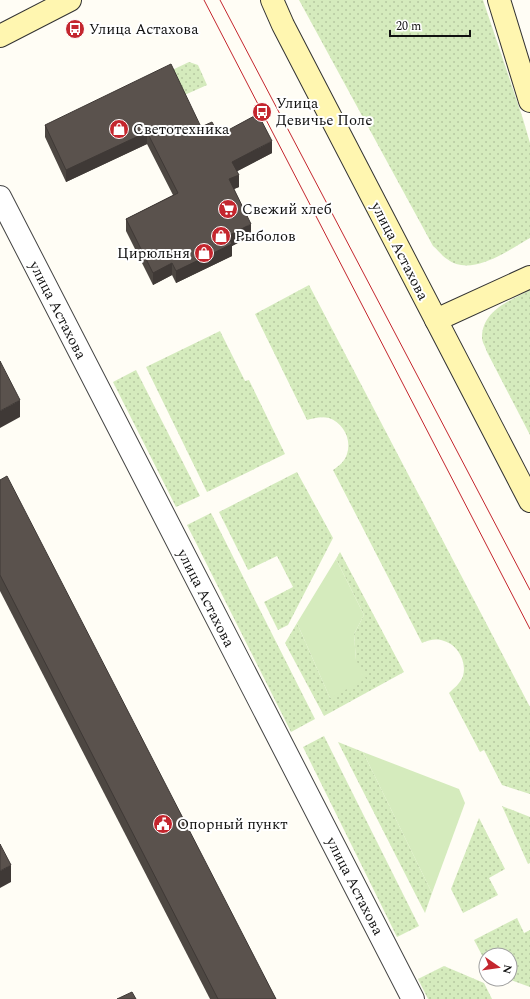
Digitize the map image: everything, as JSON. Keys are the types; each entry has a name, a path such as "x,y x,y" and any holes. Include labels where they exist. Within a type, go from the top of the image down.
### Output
{"main road":[{"path":"0,36 70,0"},
{"name":"улица Астахова","path":"272,0 287,32 530,501"},
{"path":"499,0 530,101"},
{"path":"436,320 530,277"}],"street":[{"name":"улица Астахова","path":"0,197 413,999"}],"green space":[{"path":"299,0 483,0 530,143 530,238 490,260 478,264 467,265 457,264 447,259 433,246"},
{"path":"189,62 198,65 207,85 180,97 168,72"},
{"path":"309,285 530,707 530,794 502,785 484,750 480,752 449,693 459,684 463,676 464,665 460,655 453,646 444,641 433,640 422,643 333,470 342,463 347,454 348,443 345,432 334,420 326,417 307,420 255,314"},
{"path":"530,290 530,435 487,352 482,338 483,328 492,313 506,303"},
{"path":"220,331 245,381 249,380 285,454 207,492 146,367"},
{"path":"136,370 200,496 176,507 113,382"},
{"path":"297,472 333,538 288,625 278,630 264,602 293,587 277,556 248,570 219,512"},
{"path":"211,513 315,719 291,732 187,525"},
{"path":"340,552 404,672 324,716 285,643 297,623 330,698 356,660 354,634 364,615 336,559"},
{"path":"336,559 364,615 354,634 356,660 366,679 330,698 297,623"},
{"path":"324,736 419,926 397,937 303,747"},
{"path":"338,742 363,752 432,893 425,913"},
{"path":"363,752 459,789 465,803 432,893"},
{"path":"502,806 530,817 530,863 528,864"},
{"path":"479,818 505,869 489,878 498,895 463,913 451,889"},
{"path":"517,918 524,933 530,930 530,987 518,983 518,947 478,948 474,940"},
{"path":"444,966 478,980 478,987 486,987 492,999 428,999 418,979"}],"building":[{"path":"171,64 201,127 212,122 219,135 258,114 272,141 232,162 239,175 229,179 251,224 228,236 232,244 176,271 172,263 153,273 126,219 178,193 147,132 66,170 45,125"},
{"path":"0,361 20,400 0,411"},
{"path":"7,476 276,999 218,999 0,575 0,480"},
{"path":"0,844 11,865 0,871"},
{"path":"132,992 136,999 117,999"}],"tram line":[{"path":"204,0 530,629"},
{"path":"220,0 530,590"}],"place":[{"name":"Улица Астахова","path":"75,29"},
{"name":"Улица Девичье Поле","path":"262,112"},
{"name":"Светотехника","path":"119,129"},
{"name":"Свежий хлеб","path":"228,209"},
{"name":"Рыболов","path":"221,236"},
{"name":"Цирюльня","path":"204,253"},
{"name":"Опорный пункт","path":"163,824"}]}
